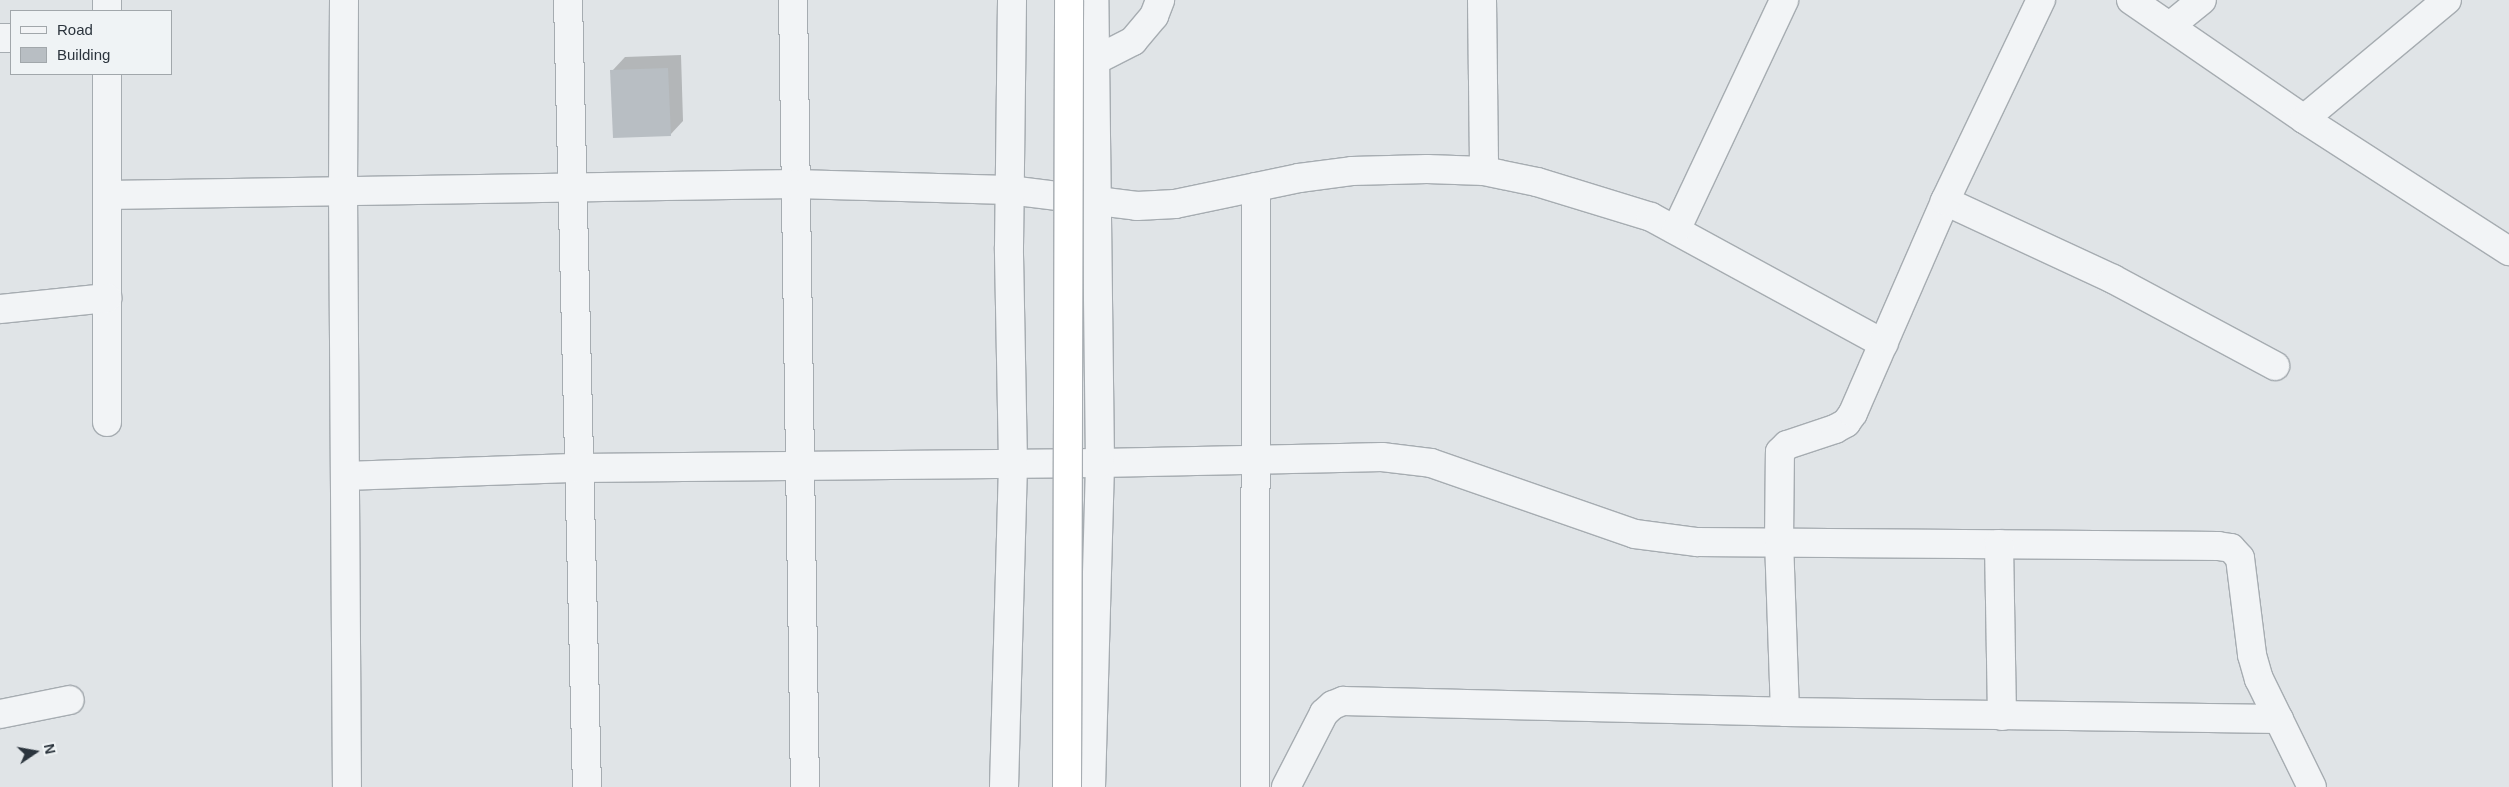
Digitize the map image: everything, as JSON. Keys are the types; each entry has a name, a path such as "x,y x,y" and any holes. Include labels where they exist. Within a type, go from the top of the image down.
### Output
{"main road":[{"path":"1067,787 1069,0"}],"street":[{"path":"344,0 343,190 347,787"},
{"path":"568,0 587,787"},
{"path":"793,0 805,787"},
{"path":"1004,787 1013,463 1009,190 1012,0"},
{"path":"1091,787 1100,463 1094,0"},
{"path":"1094,61 1133,41 1154,16 1160,0"},
{"path":"1482,0 1484,172"},
{"path":"1676,230 1784,0"},
{"path":"1785,712 1779,542 1780,452 1787,445 1836,429 1846,422 1853,413 1945,202 2042,0"},
{"path":"2131,0 2304,119 2508,244"},
{"path":"2170,26 2202,0"},
{"path":"2304,119 2447,0"},
{"path":"107,75 107,422"},
{"path":"107,195 795,184 1009,190 1137,206 1175,204 1299,178 1352,171 1427,169 1484,172 1547,184 1651,217 1884,344"},
{"path":"1255,787 1254,459 1256,187"},
{"path":"1945,202 2113,278 2275,366"},
{"path":"0,310 107,298"},
{"path":"345,476 579,468 1100,463 1382,457 1431,463 1636,534 1697,542 2218,546 2232,548 2240,558 2252,655 2259,678 2312,787"},
{"path":"1999,544 2002,716"},
{"path":"0,714 70,700"},
{"path":"1286,787 1324,713 1333,705 1343,701 1785,712 2279,719"}],"building":[{"path":"668,68 671,136 613,138 610,70"}]}
